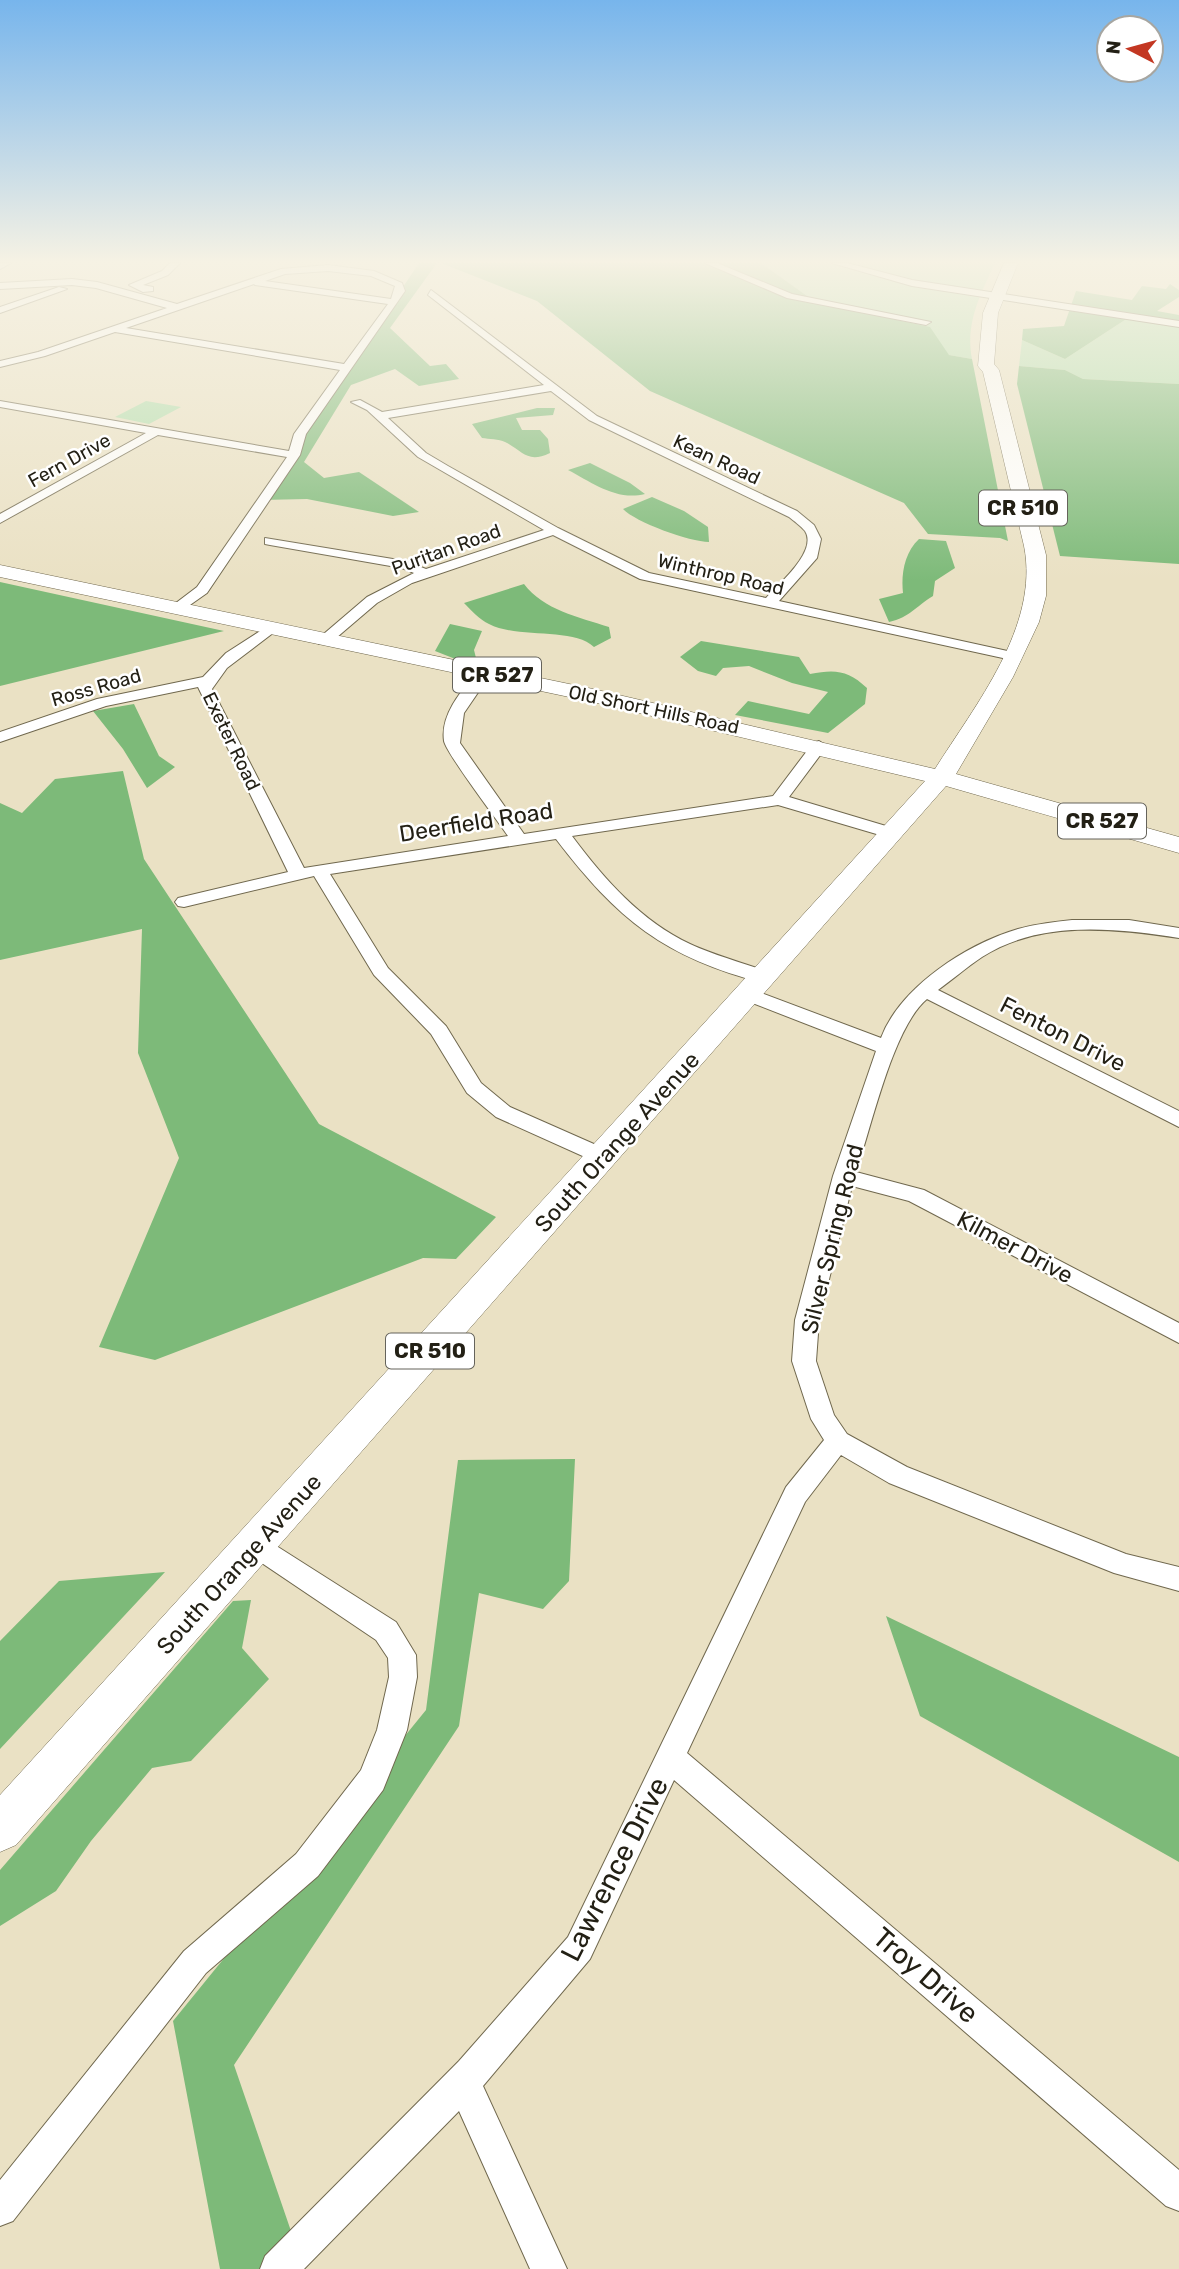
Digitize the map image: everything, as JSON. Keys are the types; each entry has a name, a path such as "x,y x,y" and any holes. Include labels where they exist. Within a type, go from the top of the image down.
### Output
{"main road":[{"name":"South Orange Avenue","path":"0,1829 943,775 1012,656 1035,597 1038,574 990,369"},
{"name":"Old Short Hills Road","path":"0,571 268,630 485,672 819,746 943,775 1179,845"}],"street":[{"path":"175,609 202,590 294,455 300,434 346,369"},
{"name":"Kean Road","path":"529,369 612,430 772,503 804,522 815,539 810,558 768,605"},
{"path":"379,416 553,387"},
{"name":"Winthrop Road","path":"356,402 379,416 436,465 554,531 645,576 768,605 1012,656"},
{"path":"0,404 294,455"},
{"name":"Fern Drive","path":"0,519 155,432"},
{"name":"Puritan Road","path":"324,641 380,594 424,573 554,531"},
{"path":"270,541 405,565 424,573"},
{"name":"Exeter Road","path":"268,630 205,681 206,694 298,874"},
{"path":"485,672 459,705 452,730 452,743 518,838"},
{"name":"Ross Road","path":"0,737 102,702 205,681"},
{"path":"778,800 819,746"},
{"name":"Deerfield Road","path":"184,902 319,870 559,831 778,800 890,833"},
{"path":"559,831 591,874 622,905 656,932 756,986 887,1048"},
{"path":"319,870 382,971 439,1030 474,1088 503,1112 604,1157"},
{"name":"Silver Spring Road","path":"1179,933 1106,925 1072,925 1023,933 977,952 908,1005 887,1048 844,1176 807,1320 804,1361 810,1387 823,1419 838,1441 898,1475 1124,1565 1179,1579"},
{"name":"Fenton Drive","path":"925,991 1179,1120"},
{"name":"Kilmer Drive","path":"844,1176 916,1195 1179,1334"},
{"name":"Lawrence Drive","path":"278,2269 464,2084 579,1948 795,1496 838,1441"},
{"path":"0,2208 195,1962 307,1865 372,1780 392,1730 403,1677 402,1655 386,1631 256,1545"},
{"name":"Troy Drive","path":"671,1758 1179,2193"},
{"path":"464,2084 549,2269"}],"green space":[{"path":"348,369 450,369 459,379 419,386 395,369 351,385 304,462 324,478 359,472 419,512 393,516 307,499 261,500"},
{"path":"622,369 974,369 1008,541 1000,538 928,534 904,503 650,391"},
{"path":"1019,369 1052,369 1065,370 1083,379 1179,384 1179,564 1060,556 1017,384"},
{"path":"1052,369 1179,369 1179,384 1083,379 1065,370"},
{"path":"146,401 181,407 149,424 115,417"},
{"path":"537,408 555,408 553,415 516,418 522,430 540,430 548,439 550,453 542,456 530,457 503,441 482,438 472,424"},
{"path":"590,463 630,483 645,494 634,496 614,493 568,470"},
{"path":"652,497 684,511 708,527 709,542 689,539 663,530 639,520 623,509"},
{"path":"919,539 946,541 955,568 935,581 933,596 907,614 889,622 879,599 903,593 905,564"},
{"path":"0,582 224,631 0,686"},
{"path":"524,584 532,593 552,606 609,627 611,638 594,647 573,637 501,628 482,620 464,603"},
{"path":"450,624 482,631 474,650 476,658 463,662 435,651"},
{"path":"701,641 799,657 810,674 834,671 847,674 867,688 865,704 828,733 735,715 748,701 809,714 828,692 792,683 749,666 723,668 716,676 698,671 680,657"},
{"path":"134,704 159,756 175,767 147,788 123,749 93,711"},
{"path":"123,771 144,859 319,1124 496,1217 456,1259 423,1258 155,1360 99,1347 179,1158 138,1053 142,929 0,960 0,803 22,813 55,779"},
{"path":"575,1459 569,1581 543,1609 479,1593 459,1726 234,2065 304,2269 220,2269 173,2021 426,1710 458,1460"},
{"path":"165,1572 0,1749 0,1641 59,1581"},
{"path":"251,1600 242,1648 269,1679 191,1761 152,1768 91,1841 56,1891 0,1926 0,1870 233,1601"},
{"path":"886,1616 1179,1757 1179,1862 920,1716"}]}
